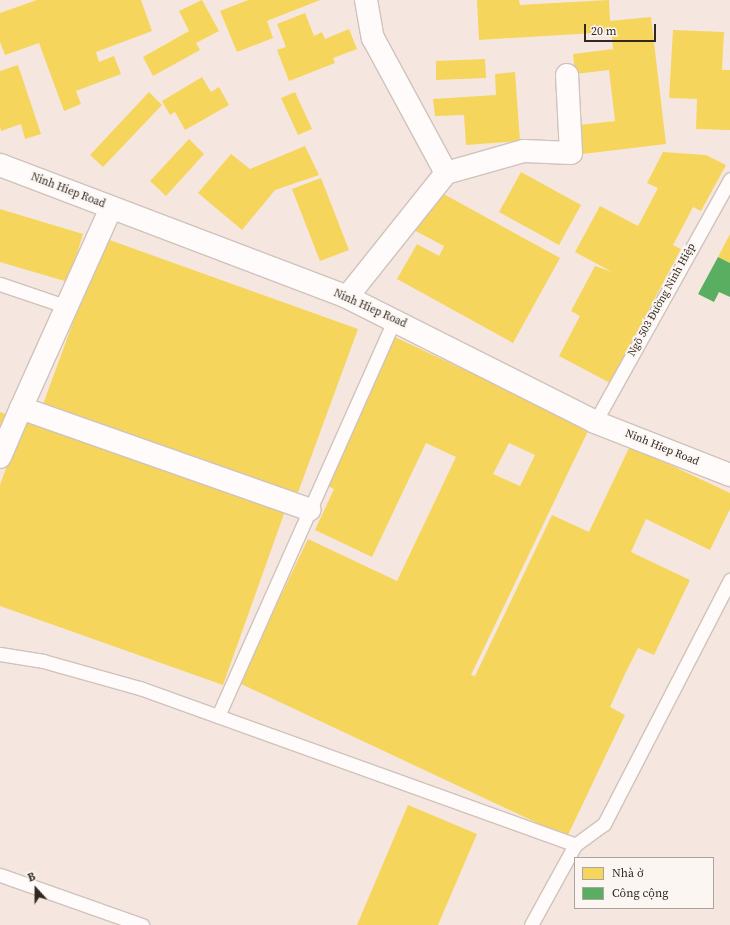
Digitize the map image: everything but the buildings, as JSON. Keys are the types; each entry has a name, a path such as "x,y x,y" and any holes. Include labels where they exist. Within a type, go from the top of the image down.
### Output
{"street":[{"path":"366,0 373,38 446,173"},
{"path":"347,297 446,173 524,151 571,153 567,76"},
{"name":"Ninh Hiep Road","path":"0,165 347,297 395,319 595,422 730,475"},
{"path":"0,457 111,208"},
{"path":"21,408 310,510"}],"lane":[{"name":"Ngõ 503 Đường Ninh Hiệp","path":"595,422 730,179"},
{"path":"0,284 68,307"},
{"path":"218,716 395,319"},
{"path":"531,925 575,845 604,824 730,580"},
{"path":"0,654 51,663 218,716 575,845"},
{"path":"0,875 142,925"}]}
